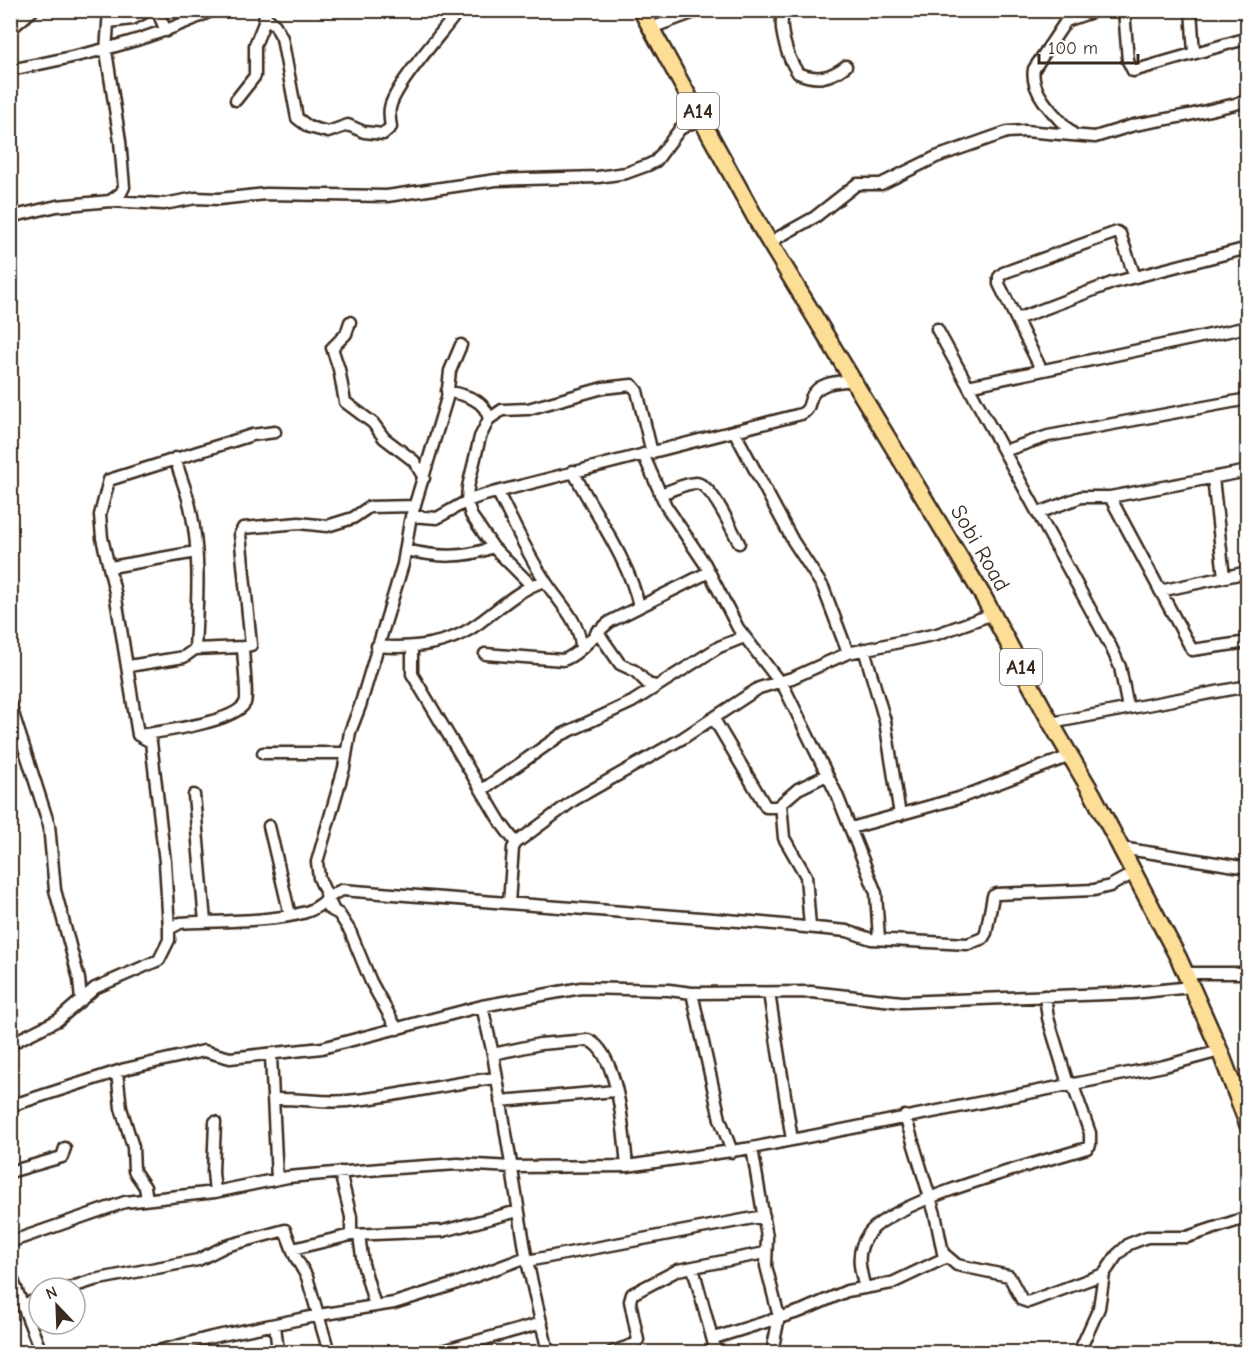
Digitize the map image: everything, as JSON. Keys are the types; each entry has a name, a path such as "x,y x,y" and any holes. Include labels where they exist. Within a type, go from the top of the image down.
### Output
{"highway":[{"name":"Sobi Road","path":"641,10 761,228 855,380 993,614 1050,723 1121,848 1188,980 1220,1051 1248,1125"}],"street":[{"path":"13,27 33,10"},
{"path":"110,201 121,193 124,187 120,141 106,51 109,16 132,19 149,10"},
{"path":"157,10 166,30"},
{"path":"10,70 106,51 166,30 213,10"},
{"path":"266,14 282,38 297,118 309,127 328,132 348,125 364,132 383,134 391,127 390,108 394,99 412,70 459,10"},
{"path":"651,28 700,10"},
{"path":"784,10 781,21 788,51 798,73 820,79 835,74 846,66"},
{"path":"1074,135 1046,103 1032,76 1034,69 1066,21 1098,10"},
{"path":"1124,10 1128,62 1133,71 1248,38"},
{"path":"1191,10 1194,53"},
{"path":"237,100 255,76 255,45 266,14"},
{"path":"770,242 802,222 815,217 857,184 881,184 936,158 1007,132 1016,130 1104,135 1134,125 1248,101"},
{"path":"10,217 57,206 110,201 164,204 196,198 219,199 266,194 387,196 496,180 598,177 626,173 656,161 680,129 701,118"},
{"path":"1041,369 999,284 999,278 1003,273 1119,232 1135,277"},
{"path":"1017,319 1135,277 1248,248"},
{"path":"350,322 346,334 332,348 339,369 345,402 373,423 384,438 414,461 424,478"},
{"path":"968,386 1248,327"},
{"path":"937,329 1111,647 1120,668 1128,708"},
{"path":"333,909 319,878 317,862 324,829 344,768 345,753 406,550 413,511 447,391 450,371 460,345"},
{"path":"129,666 183,657 195,649 251,645 240,534 243,528 299,524 327,526 353,518 369,507 413,511 437,519 467,501 498,492 801,414 806,412 814,391 820,387 855,380"},
{"path":"489,419 502,410 528,409 603,388 632,385 637,391 647,454 660,494 709,572 744,637 778,682 786,689 851,828 876,892 879,939"},
{"path":"447,391 473,398 488,412 489,419 476,452 467,501 476,526 493,547 531,585"},
{"path":"1004,451 1048,436 1248,399"},
{"path":"734,431 793,541 823,587 848,653"},
{"path":"138,735 129,666 111,567 102,538 100,515 109,480 252,435 275,432"},
{"path":"176,458 191,511 196,552 198,612 195,649"},
{"path":"573,471 636,593 639,606"},
{"path":"1038,513 1081,497 1110,497 1248,471"},
{"path":"1213,478 1224,577"},
{"path":"660,494 696,483 702,485 717,503 739,543"},
{"path":"498,492 544,581 558,597 580,635 581,647"},
{"path":"1110,497 1192,650 1248,642"},
{"path":"406,550 434,556 456,556 493,547"},
{"path":"111,567 196,552"},
{"path":"484,654 563,660 571,657 595,633 639,606 709,572"},
{"path":"1160,591 1248,572"},
{"path":"377,646 423,646 468,631 531,585 544,581"},
{"path":"636,593 652,599"},
{"path":"509,903 513,848 516,843 574,800 714,718 759,688 848,653 937,634 993,614"},
{"path":"580,635 595,633"},
{"path":"595,633 620,664 635,671 648,684 656,686"},
{"path":"482,790 561,735 632,702 719,647 744,637"},
{"path":"138,735 191,727 238,710 245,703 247,693 243,678 243,647"},
{"path":"411,647 412,674 516,843"},
{"path":"864,649 885,721 900,815"},
{"path":"1050,723 1248,686"},
{"path":"10,704 49,825 55,890 79,979 81,1001"},
{"path":"714,718 766,807 771,809 781,804 798,789 827,775"},
{"path":"10,1044 58,1020 95,988 159,960 170,940 164,846 150,742 138,735"},
{"path":"263,753 312,755 345,753"},
{"path":"851,828 881,817 900,815 978,791 1070,756"},
{"path":"194,795 205,922"},
{"path":"781,804 784,838 806,876 810,927"},
{"path":"269,826 290,915"},
{"path":"1121,848 1248,868"},
{"path":"319,907 329,897 342,890 357,890 810,927 847,931 879,939 968,944 977,942 986,933 993,896 997,894 1094,890 1110,886 1134,873"},
{"path":"169,929 180,923 290,915 319,907 333,909 339,914 350,932 371,982 397,1029"},
{"path":"168,912 180,923"},
{"path":"10,1106 117,1072 204,1051 223,1058 271,1056 345,1044 482,1006 581,988 669,990 692,993 811,992 902,1002 1133,993 1188,980 1248,973"},
{"path":"79,979 95,988"},
{"path":"692,993 720,1119 732,1152"},
{"path":"769,993 792,1140"},
{"path":"865,1288 858,1261 869,1233 882,1220 930,1197 1088,1148 1090,1145 1090,1133 1070,1084 1048,1018 1045,996"},
{"path":"482,1006 493,1054 527,1259 548,1353"},
{"path":"493,1054 540,1044 588,1041 602,1050 622,1119 627,1167"},
{"path":"10,1242 103,1208 147,1199 215,1192 278,1179 340,1172 458,1164 512,1167 627,1167 732,1152 1164,1066 1220,1051"},
{"path":"271,1056 278,1179"},
{"path":"117,1072 121,1108 133,1147 134,1171 145,1187 147,1199"},
{"path":"273,1099 303,1098 344,1101 405,1094 462,1081 497,1078"},
{"path":"500,1101 615,1091"},
{"path":"905,1116 930,1197 940,1243 947,1257 957,1265 1009,1276 1022,1300 1028,1302 1104,1274"},
{"path":"215,1122 213,1172 215,1192"},
{"path":"752,1148 767,1237 765,1252 779,1317 772,1353"},
{"path":"10,1172 62,1157 65,1149"},
{"path":"340,1172 375,1306"},
{"path":"293,1249 355,1235 442,1231 518,1211"},
{"path":"154,1353 212,1337 375,1306 452,1286 527,1259 764,1216"},
{"path":"1079,1353 1099,1308 1104,1274 1117,1255 1136,1240 1147,1237 1187,1237 1248,1217"},
{"path":"87,1282 198,1260 226,1246 282,1231 288,1233 307,1277 316,1316 329,1353"},
{"path":"612,1353 635,1344 638,1340 630,1301 632,1294 678,1270 765,1252"},
{"path":"714,1338 847,1292 892,1283 947,1257"},
{"path":"693,1268 714,1338 716,1353"},
{"path":"10,1273 41,1353"},
{"path":"22,1305 27,1303"},
{"path":"438,1353 542,1323"},
{"path":"275,1325 278,1353"}]}
